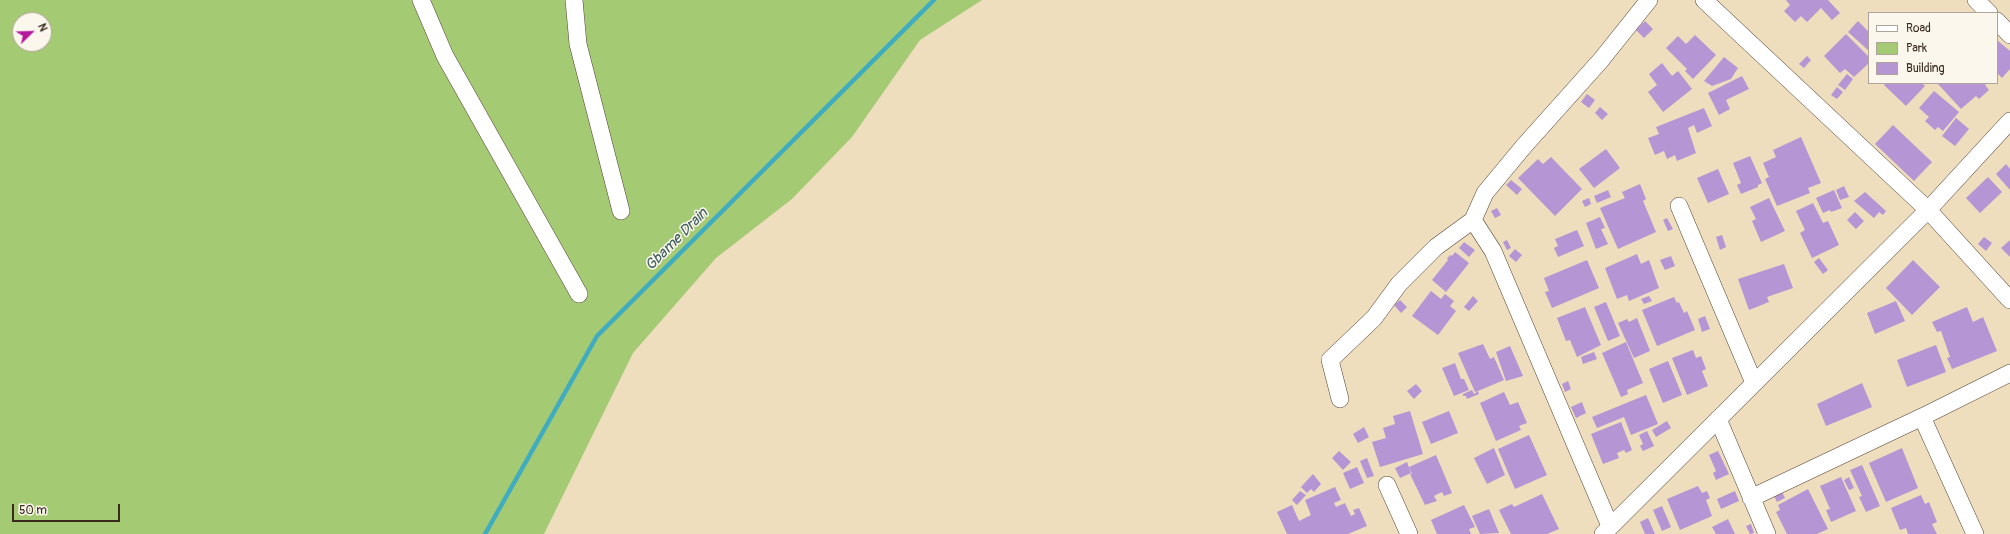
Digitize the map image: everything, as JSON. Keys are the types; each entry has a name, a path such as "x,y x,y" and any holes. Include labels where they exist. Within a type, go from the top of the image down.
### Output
{"street":[{"path":"421,0 445,56 579,294"},
{"path":"574,0 578,44 621,211"},
{"path":"1340,399 1330,360 1374,318 1399,284 1436,246 1473,220 1485,193 1524,146 1601,60 1649,0"},
{"path":"1704,0 1928,210 2010,300"},
{"path":"1976,0 1988,12"},
{"path":"1998,22 2010,35"},
{"path":"1473,220 1493,251 1606,530 1928,210 2010,121"},
{"path":"1679,206 1754,383"},
{"path":"1751,498 1922,417 2010,373"},
{"path":"1922,417 1975,534"},
{"path":"1718,419 1767,534"},
{"path":"1387,485 1409,534"}],"green space":[{"path":"0,0 982,0 920,40 852,137 792,199 716,258 633,353 544,534 0,534"}],"building":[{"path":"1786,0 1828,0 1840,13 1832,20 1821,8 1807,22 1801,16 1795,22 1784,11 1790,5"},
{"path":"1645,21 1653,29 1644,38 1636,30"},
{"path":"1858,21 1868,31 1868,50 1848,32"},
{"path":"1846,34 1868,56 1868,64 1854,77 1845,69 1840,73 1824,56"},
{"path":"1695,35 1716,55 1693,79 1685,71 1687,69 1666,48 1678,36 1686,44"},
{"path":"1998,41 2010,51 2010,69 2002,78 1998,74"},
{"path":"1807,56 1811,60 1804,68 1799,64"},
{"path":"1724,57 1738,68 1731,79 1712,86 1704,81"},
{"path":"1662,63 1672,76 1678,71 1692,89 1663,112 1648,92 1657,85 1649,74"},
{"path":"1847,74 1853,79 1845,90 1838,85"},
{"path":"1742,76 1749,89 1726,100 1730,109 1719,115 1708,93"},
{"path":"1923,84 1925,86 1906,106 1884,85"},
{"path":"1938,84 1986,84 1985,85 1989,90 1979,99 1976,96 1961,109"},
{"path":"1837,87 1843,92 1837,99 1831,95"},
{"path":"1934,91 1959,112 1943,131 1938,127 1935,130 1925,121 1929,117 1919,108"},
{"path":"1587,94 1595,100 1589,108 1581,102"},
{"path":"1600,107 1608,114 1602,120 1595,113"},
{"path":"1704,108 1712,126 1697,133 1694,125 1688,128 1696,153 1677,161 1675,155 1667,159 1664,151 1655,155 1648,138 1659,134 1656,127"},
{"path":"1956,118 1969,129 1955,146 1942,136"},
{"path":"1893,125 1932,162 1914,181 1875,144"},
{"path":"1801,137 1821,183 1808,188 1810,193 1777,206 1765,179 1769,177 1763,163 1776,157 1773,150"},
{"path":"1606,149 1620,168 1594,188 1579,169"},
{"path":"1750,156 1762,183 1758,185 1758,187 1741,194 1737,185 1741,183 1733,163"},
{"path":"1551,157 1582,189 1555,216 1518,178 1538,159 1543,164"},
{"path":"2006,164 2010,169 2010,190 1996,174"},
{"path":"1718,169 1729,194 1708,203 1697,178"},
{"path":"1988,177 2002,192 1980,213 1966,198"},
{"path":"1511,180 1522,189 1517,195 1506,185"},
{"path":"1640,184 1646,199 1643,201 1656,232 1618,249 1600,208 1625,198 1622,192"},
{"path":"1844,186 1849,197 1840,200 1836,190"},
{"path":"1608,190 1611,197 1597,203 1594,196"},
{"path":"1834,190 1842,208 1823,213 1816,198"},
{"path":"1865,192 1886,211 1883,215 1879,212 1874,218 1854,201"},
{"path":"1589,198 1591,204 1585,207 1582,201"},
{"path":"1769,198 1785,231 1761,242 1752,221 1756,219 1750,207"},
{"path":"1813,203 1823,223 1828,221 1839,245 1812,258 1800,233 1805,230 1796,211"},
{"path":"1497,208 1501,215 1495,218 1491,211"},
{"path":"1855,212 1864,221 1856,229 1847,220"},
{"path":"1600,217 1605,228 1601,229 1608,244 1596,249 1586,223"},
{"path":"1667,218 1673,229 1668,231 1663,220"},
{"path":"1577,230 1584,246 1558,257 1554,248 1558,246 1555,239"},
{"path":"1722,235 1726,247 1720,250 1716,237"},
{"path":"1984,237 1992,243 1986,251 1978,244"},
{"path":"1507,240 1511,248 1507,250 1503,242"},
{"path":"2010,240 2010,257 2001,248"},
{"path":"1464,242 1475,250 1469,257 1459,248"},
{"path":"1515,249 1522,255 1516,262 1509,256"},
{"path":"1455,252 1469,263 1446,292 1432,280 1448,260 1447,259 1450,255 1452,256"},
{"path":"1637,254 1641,264 1649,260 1659,288 1629,301 1627,295 1617,299 1605,268"},
{"path":"1671,256 1675,266 1665,270 1660,260"},
{"path":"1819,258 1828,270 1823,274 1814,262"},
{"path":"1587,260 1599,288 1552,308 1545,292 1549,291 1544,278"},
{"path":"1913,260 1940,287 1912,315 1886,288"},
{"path":"1784,264 1793,288 1767,297 1769,302 1749,310 1738,279"},
{"path":"1431,291 1441,299 1445,294 1454,301 1450,306 1456,311 1438,335 1412,316"},
{"path":"1473,296 1478,301 1469,311 1464,307"},
{"path":"1649,296 1652,301 1644,304 1641,299"},
{"path":"1674,297 1677,303 1679,302 1684,313 1687,311 1695,330 1657,346 1642,310"},
{"path":"1400,300 1407,307 1401,313 1394,305"},
{"path":"1896,301 1905,321 1875,334 1867,313"},
{"path":"1606,302 1620,336 1608,341 1594,307"},
{"path":"1585,307 1601,345 1577,357 1570,340 1566,341 1557,318"},
{"path":"1967,307 1973,322 1983,317 1997,351 1952,369 1947,358 1950,357 1941,331 1937,332 1932,322"},
{"path":"1705,316 1710,329 1702,332 1698,319"},
{"path":"1637,318 1650,351 1634,358 1618,323 1627,319 1629,322"},
{"path":"1626,342 1643,383 1627,390 1628,394 1621,397 1602,353"},
{"path":"1483,344 1490,359 1494,357 1504,380 1475,392 1458,353"},
{"path":"1936,345 1946,372 1907,387 1897,360"},
{"path":"1510,346 1523,376 1506,381 1496,352"},
{"path":"1693,350 1696,358 1701,356 1706,369 1702,371 1708,386 1687,395 1672,358"},
{"path":"1594,352 1597,359 1583,364 1581,357"},
{"path":"1668,361 1682,395 1663,403 1649,369"},
{"path":"1455,363 1461,379 1464,379 1469,390 1454,396 1442,368"},
{"path":"1568,381 1571,389 1565,392 1562,384"},
{"path":"1862,383 1872,407 1826,426 1817,404"},
{"path":"1416,384 1422,391 1414,399 1407,391"},
{"path":"1472,390 1474,394 1478,391 1479,394 1467,399 1466,396 1463,396 1463,394"},
{"path":"1504,392 1510,405 1518,402 1527,423 1519,426 1521,430 1496,441 1480,403"},
{"path":"1646,395 1658,424 1631,435 1624,417 1597,428 1592,417"},
{"path":"1582,402 1586,413 1576,418 1571,407"},
{"path":"1410,411 1423,454 1380,467 1372,442 1386,438 1383,428 1395,424 1393,416"},
{"path":"1449,411 1458,433 1431,444 1422,422"},
{"path":"1667,421 1671,428 1656,437 1652,430"},
{"path":"1621,422 1632,450 1626,453 1624,450 1617,453 1619,458 1603,464 1591,434"},
{"path":"1364,427 1369,437 1358,443 1353,434"},
{"path":"1647,431 1654,446 1643,451 1640,446 1643,444 1639,435"},
{"path":"1529,435 1547,475 1515,489 1498,449"},
{"path":"1494,448 1505,475 1487,484 1474,458"},
{"path":"1902,448 1918,488 1886,502 1869,463"},
{"path":"1339,451 1351,462 1343,470 1332,458"},
{"path":"1718,451 1729,474 1716,480 1713,473 1716,471 1709,455"},
{"path":"1436,455 1452,493 1444,496 1442,492 1434,496 1437,501 1425,505 1410,474 1412,474 1409,467"},
{"path":"1367,458 1374,476 1367,478 1360,461"},
{"path":"1407,462 1411,473 1400,478 1395,468"},
{"path":"1862,465 1880,506 1866,512 1859,497 1862,496 1850,470"},
{"path":"1357,467 1364,483 1350,489 1343,473"},
{"path":"1313,474 1321,484 1314,492 1311,489 1307,493 1301,487"},
{"path":"1841,477 1856,511 1831,522 1826,510 1830,509 1820,486"},
{"path":"1849,477 1854,488 1849,490 1844,480"},
{"path":"1698,486 1702,493 1707,491 1710,498 1706,500 1712,516 1680,530 1667,499"},
{"path":"1335,487 1341,500 1334,503 1336,507 1345,503 1351,516 1355,514 1353,510 1359,508 1367,526 1348,534 1287,534 1277,512 1292,505 1299,521 1311,515 1305,500"},
{"path":"1808,489 1828,529 1817,534 1787,534 1776,512 1780,510 1778,505"},
{"path":"1300,491 1306,495 1297,505 1292,500"},
{"path":"1735,491 1739,501 1721,509 1717,499"},
{"path":"1782,492 1785,498 1777,502 1774,496"},
{"path":"1542,494 1559,529 1547,534 1511,534 1499,510 1512,504 1514,507"},
{"path":"1921,495 1925,504 1929,502 1937,522 1932,524 1937,534 1908,534 1906,528 1900,530 1891,508"},
{"path":"1464,505 1475,527 1469,529 1471,534 1437,534 1431,520"},
{"path":"1662,506 1671,527 1662,531 1653,510"},
{"path":"1489,509 1499,533 1480,534 1472,516"},
{"path":"1648,518 1655,534 1645,534 1640,522"},
{"path":"1728,519 1735,534 1716,534 1712,527"},
{"path":"1751,524 1754,533 1750,534 1746,526"}],"waterway":[{"name":"Gbame Drain","path":"485,534 597,336 934,0"}]}
